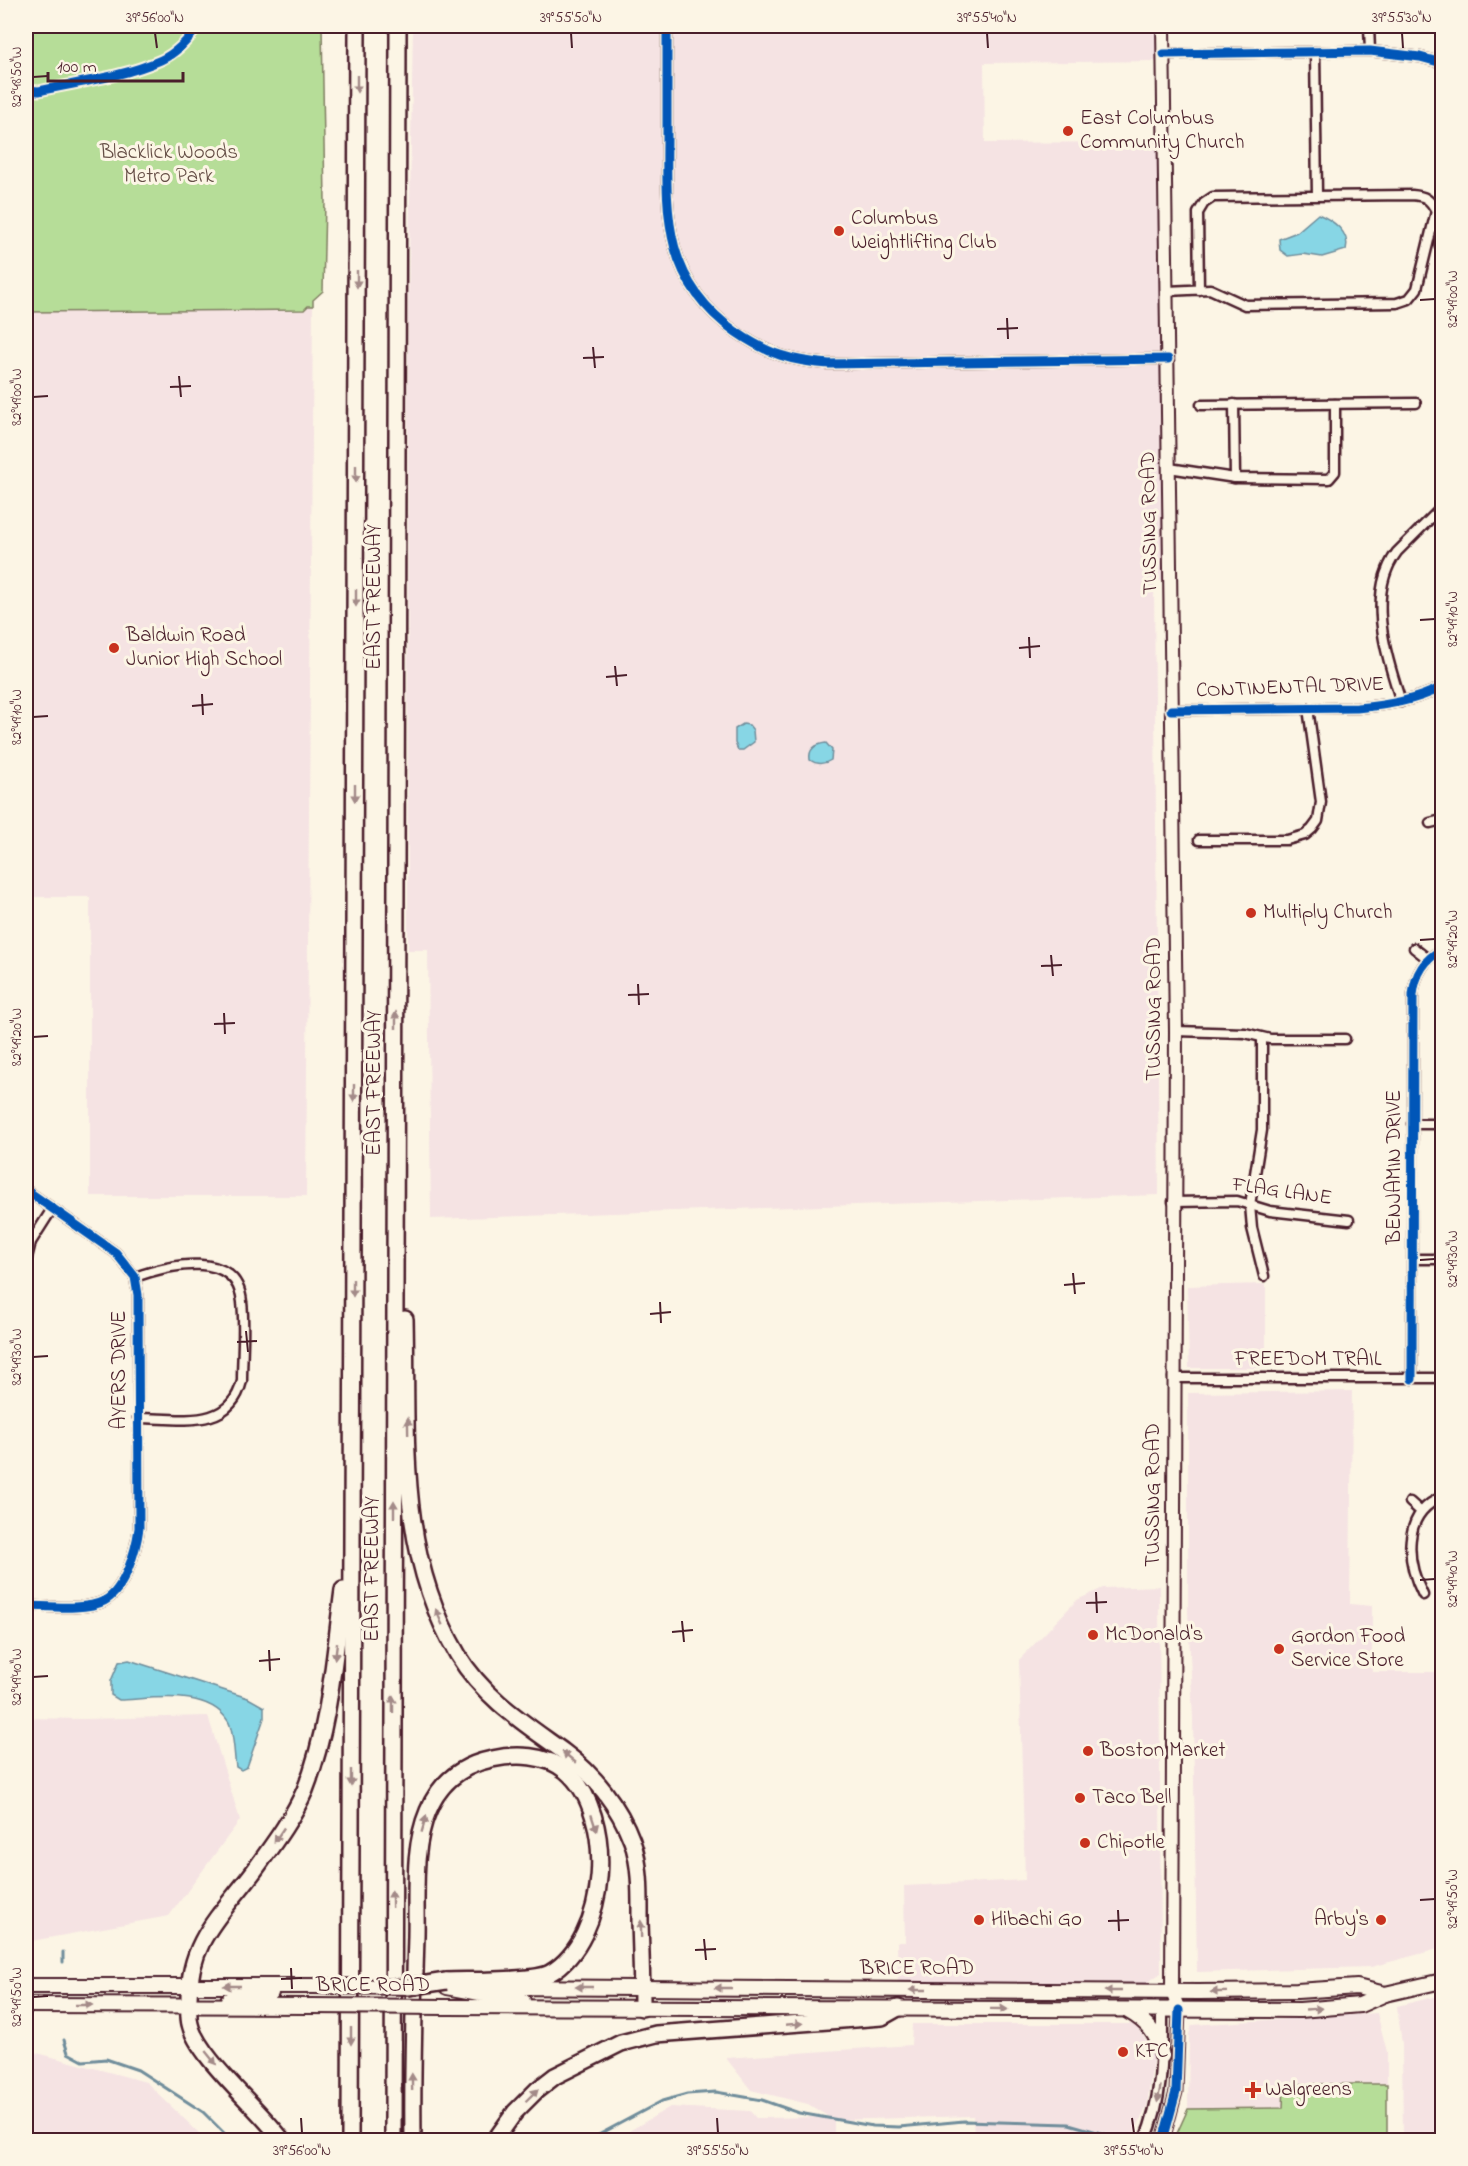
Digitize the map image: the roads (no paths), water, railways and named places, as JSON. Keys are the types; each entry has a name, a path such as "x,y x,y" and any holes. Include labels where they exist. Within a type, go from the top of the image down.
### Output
{"highway":[{"name":"EAST FREEWAY","path":"350,2140 357,26"},
{"name":"EAST FREEWAY","path":"393,2140 398,26"},
{"path":"396,1058 403,1176 409,1486 412,1526 420,1565 445,1630 459,1656 479,1683 501,1706 524,1725 566,1754 588,1773 611,1800 621,1818 632,1843 638,1870 642,2008"},
{"path":"282,2140 201,2047 193,2034 190,2022 189,1985 193,1960 207,1931 285,1826 304,1792 327,1716 352,1530"},
{"path":"408,1987 447,1984 530,1978 549,1974 576,1946 585,1930 598,1892 600,1852 597,1832 585,1798 577,1783 564,1769 536,1757 510,1755 482,1761 465,1768 448,1780 428,1812 419,1850 417,1882 412,2071 413,2140"},
{"path":"495,2140 515,2112 555,2076 621,2043 656,2034 882,2017 898,2008"}],"main road":[{"name":"TUSSING ROAD","path":"1163,26 1176,1031 1173,1202 1175,1543 1172,1992"},
{"name":"BRICE ROAD","path":"26,2005 1162,2011 1332,2008 1360,2005 1385,1994 1443,1981"},
{"name":"BRICE ROAD","path":"447,1984 642,1988 1172,1992 1297,1991 1357,1987 1385,1994"},
{"name":"BRICE ROAD","path":"447,1984 558,2008"},
{"name":"BRICE ROAD","path":"26,1986 408,1987"},
{"name":"BRICE ROAD","path":"189,2006 312,1986"},
{"path":"1172,1992 1179,2010"},
{"path":"1162,2011 1172,1992"},
{"path":"1126,2010 1146,2023 1153,2031 1159,2042 1162,2056"}],"street":[{"path":"667,26 667,213 673,246 683,270 704,303 717,317 749,341 791,360 830,364 1168,358"},
{"path":"1369,26 1370,51"},
{"path":"1164,54 1370,51 1420,57 1443,63"},
{"path":"1315,52 1317,195"},
{"path":"1167,291 1210,290 1245,305 1397,303 1409,299 1417,290 1436,211 1424,196 1412,195 1213,197 1203,203 1198,213 1198,290"},
{"path":"1202,405 1416,403"},
{"path":"1234,404 1235,478"},
{"path":"1169,468 1235,478 1332,477 1335,472 1335,404"},
{"path":"1401,702 1383,642 1383,579 1397,552 1443,507"},
{"name":"CONTINENTAL DRIVE","path":"1171,710 1357,708 1418,698 1443,687"},
{"path":"1199,840 1287,840 1305,835 1312,830 1318,821 1321,802 1308,708"},
{"path":"1430,823 1443,820"},
{"path":"1414,948 1428,959 1443,950"},
{"name":"BENJAMIN DRIVE","path":"1412,1379 1413,995 1417,975 1428,959"},
{"path":"1176,1031 1245,1033 1262,1038 1345,1039"},
{"path":"1262,1038 1262,1130 1250,1205 1252,1228 1264,1276"},
{"path":"1412,1124 1443,1124"},
{"path":"26,1190 116,1253 135,1277 174,1266 209,1265 233,1279 243,1302 242,1381 240,1391 232,1404 222,1412 210,1417 138,1418"},
{"name":"FLAG LANE","path":"1173,1202 1237,1201 1270,1211 1349,1220"},
{"path":"26,1263 31,1242 52,1209"},
{"path":"1413,1259 1443,1259"},
{"name":"AYERS DRIVE","path":"26,1605 85,1606 98,1603 109,1597 120,1583 136,1548 139,1528 138,1295 135,1277"},
{"name":"FREEDOM TRAIL","path":"1173,1378 1443,1378"},
{"path":"1423,1595 1415,1580 1412,1562 1413,1527 1420,1511 1443,1497"},
{"path":"1410,1502 1420,1511"},
{"path":"1164,2138 1176,2090 1179,2010"},
{"path":"1147,2135 1160,2092 1162,2011"}],"water":[{"path":"1318,214 1334,223 1343,232 1347,244 1346,250 1322,257 1303,254 1288,256 1280,250 1279,239 1297,232"},
{"path":"743,724 749,725 753,730 754,742 743,750 738,750 735,743 735,729"},
{"path":"826,743 832,750 831,760 815,763 810,760 810,753 814,748"},
{"path":"129,1660 248,1698 264,1707 264,1718 247,1767 241,1770 236,1767 230,1725 219,1711 207,1704 178,1698 119,1700 111,1695 111,1681 119,1662"}],"waterway":[{"path":"63,1952 63,1962"},
{"path":"64,2040 68,2053 83,2061 106,2059 138,2070 203,2112 231,2140"},
{"path":"589,2140 662,2101 687,2094 716,2092 762,2100 799,2113 873,2126 899,2127 964,2121 1069,2124 1125,2140"}],"place":[{"name":"East Columbus Community Church","path":"1068,131"},
{"name":"Columbus Weightlifting Club","path":"839,231"},
{"name":"Baldwin Road Junior High School","path":"114,648"},
{"name":"Multiply Church","path":"1251,913"},
{"name":"McDonald's","path":"1093,1635"},
{"name":"Gordon Food Service Store","path":"1279,1649"},
{"name":"Boston Market","path":"1088,1751"},
{"name":"Taco Bell","path":"1080,1798"},
{"name":"Chipotle","path":"1085,1843"},
{"name":"Hibachi Go","path":"979,1920"},
{"name":"Arby's","path":"1381,1920"},
{"name":"KFC","path":"1123,2052"},
{"name":"Walgreens","path":"1253,2090"}],"park label":[{"name":"Blacklick Woods Metro Park","path":"169,165"}]}
